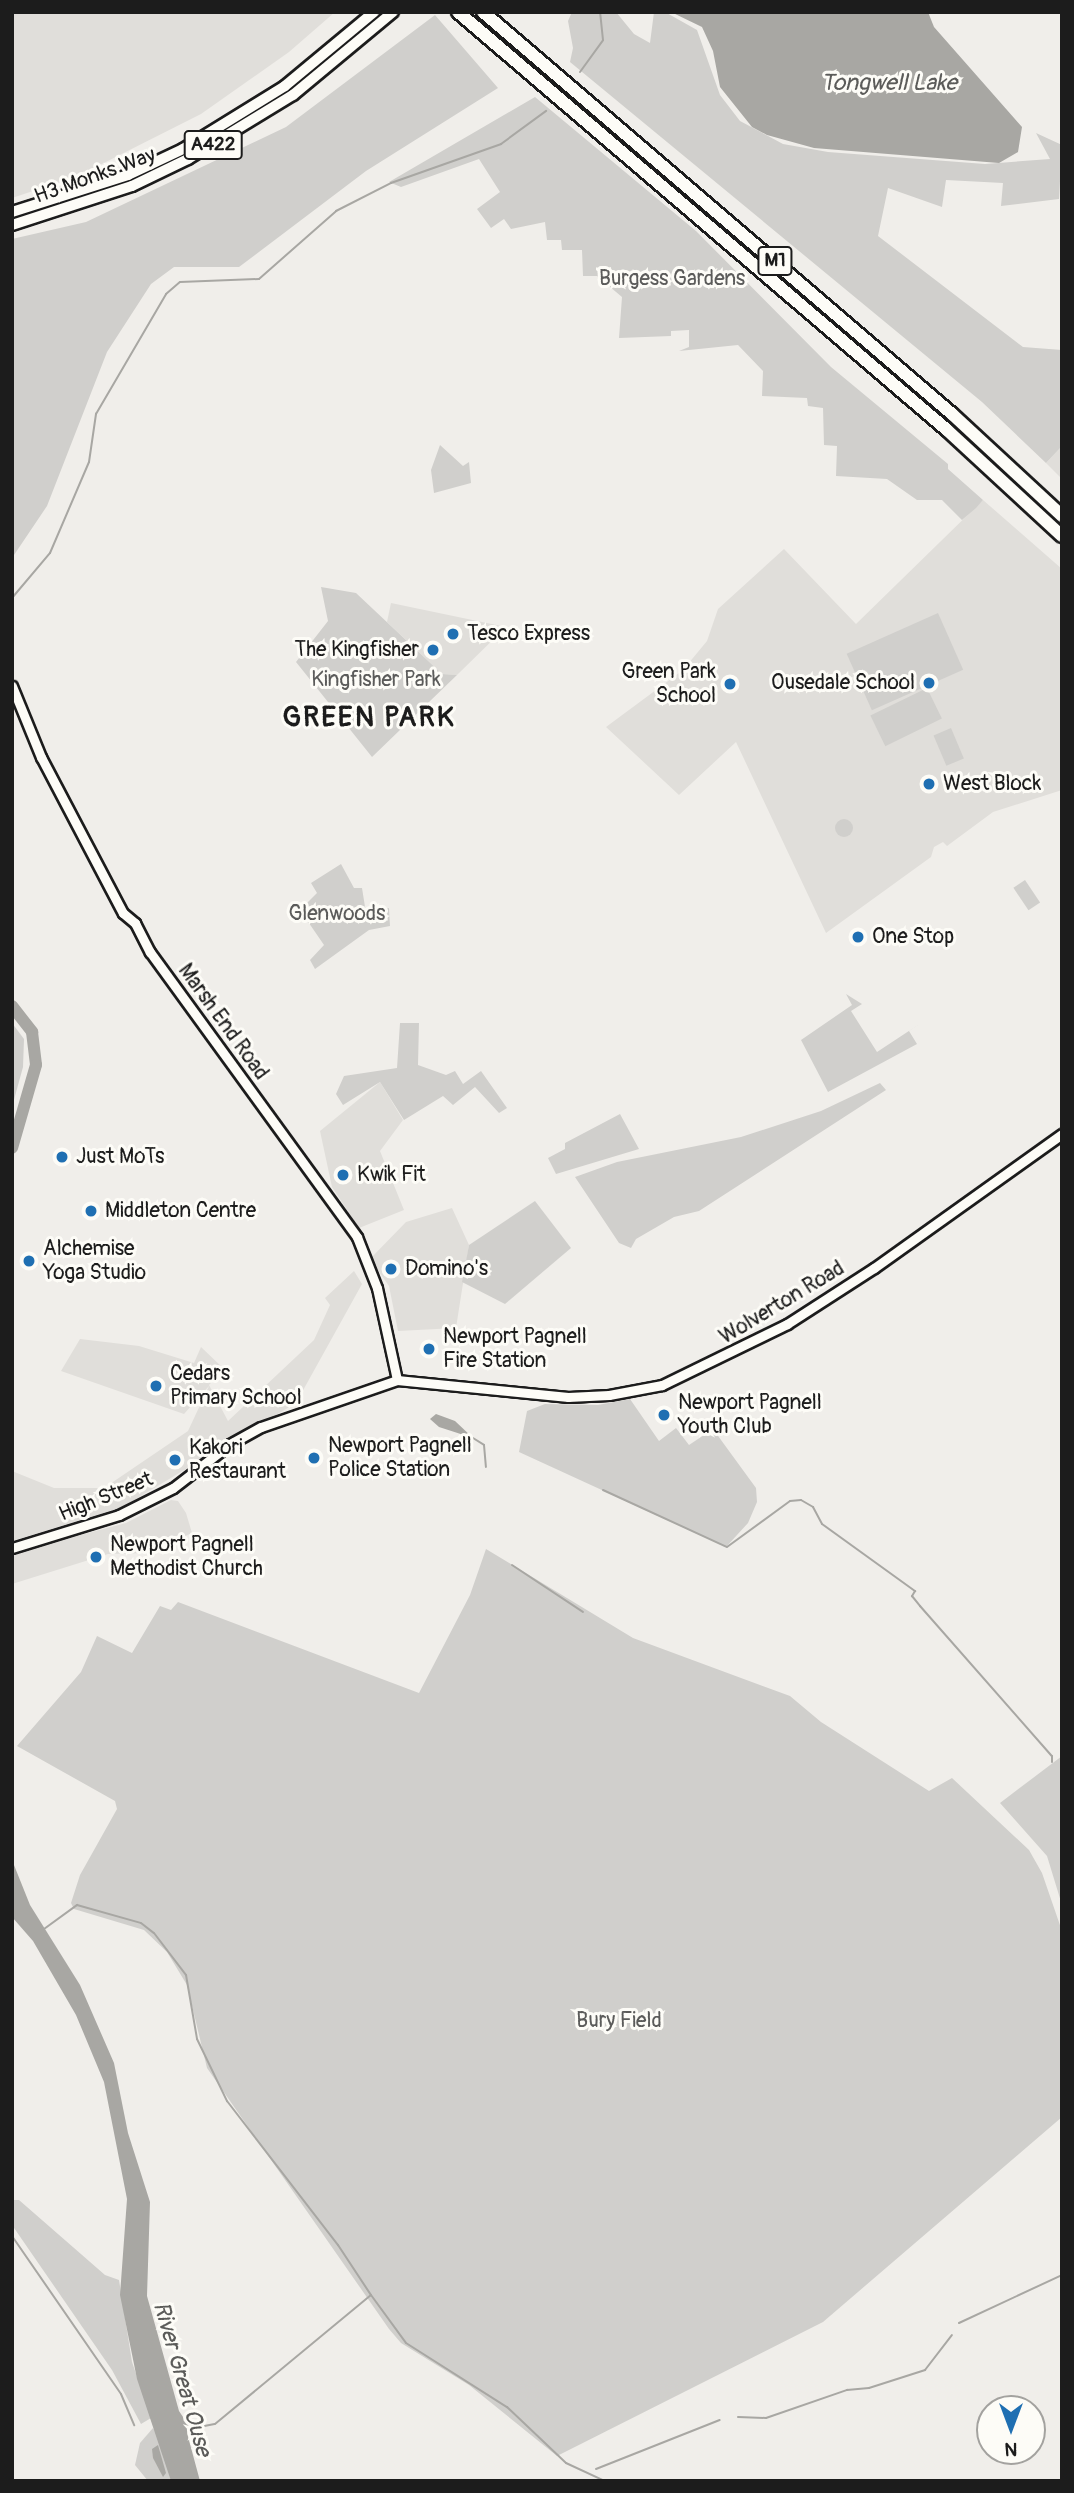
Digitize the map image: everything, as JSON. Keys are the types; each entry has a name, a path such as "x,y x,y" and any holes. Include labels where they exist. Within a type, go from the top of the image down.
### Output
{"highway":[{"name":"M1","path":"457,12 936,421 1062,536"},
{"name":"M1","path":"483,12 953,414 1062,516"}],"main road":[{"name":"H3 Monks Way","path":"12,212 128,175 183,149 285,86 374,12"},
{"name":"H3 Monks Way","path":"12,225 132,186 188,159 293,95 390,15"}],"street":[{"name":"Marsh End Road","path":"12,686 44,764 123,913 135,923 150,952 357,1237 377,1288 397,1380"},
{"name":"Wolverton Road","path":"397,1380 568,1397 609,1395 662,1385 787,1324 874,1268 1062,1134"},
{"name":"High Street","path":"12,1548 119,1515 173,1488 230,1444 261,1427 397,1380"}],"shaded area":[{"path":"12,12 335,12 289,52 201,114 78,176 12,198"},
{"path":"1062,446 1062,479 1046,463"},
{"name":"Ousedale School","path":"983,500 1062,569 1062,790 993,812 947,846 943,842 934,847 931,857 826,933 736,742 679,795 606,727 683,670 707,641 718,609 784,549 856,624"},
{"path":"391,603 506,627 457,675 442,674 387,622"},
{"path":"380,1082 403,1120 380,1151 404,1210 359,1228 332,1187 320,1131"},
{"path":"452,1208 469,1245 456,1328 398,1331 389,1286 370,1259 406,1222"},
{"path":"354,1271 362,1284 296,1403 119,1509 12,1541 12,1471 54,1488 104,1488 188,1431 209,1386 184,1414 61,1371 80,1339 139,1346 194,1363 201,1347 224,1369 209,1385 228,1421 314,1340 330,1305 325,1298"},
{"path":"171,1500 178,1501 186,1513 192,1533 147,1553 108,1554 12,1584 12,1553 126,1523"}],"green space":[{"path":"572,12 616,12 634,34 650,43 654,12 665,12 697,30 720,95 740,121 783,144 828,152 985,164 1050,159 1036,133 1062,145 1059,199 1001,206 1003,183 946,180 942,207 888,188 878,236 1023,347 1062,350 1062,446 1046,463 982,402 570,62 573,48 568,21"},
{"path":"435,15 498,88 366,171 239,267 174,267 151,284 107,352 47,506 12,558 12,239 86,222 286,127"},
{"name":"Burgess Gardens","path":"535,97 696,231 831,367 948,464 948,469 983,500 976,508 962,520 942,500 917,500 887,479 836,476 837,446 824,445 823,408 808,406 807,398 762,396 763,371 738,345 679,351 689,347 689,330 671,331 671,336 619,338 622,297 597,276 583,276 582,250 562,250 561,240 547,240 545,222 511,229 504,219 491,228 477,209 500,192 479,159 401,187 389,182"},
{"path":"440,445 463,466 469,462 471,483 434,493 431,470"},
{"name":"Kingfisher Park","path":"321,587 356,593 442,674 457,675 372,757 296,662 328,621"},
{"path":"938,613 963,670 872,710 847,654"},
{"path":"927,688 942,719 885,746 870,716"},
{"path":"951,728 964,758 946,766 934,735"},
{"path":"840,819 848,819 853,828 851,835 840,837 835,832 835,824"},
{"name":"Glenwoods","path":"341,864 354,888 362,888 366,913 389,908 390,926 369,930 315,969 310,960 324,945 300,910 317,893 311,883"},
{"path":"1025,880 1040,902 1028,910 1013,888"},
{"path":"846,994 862,1004 851,1011 877,1052 921,1023 909,1031 917,1044 828,1092 801,1040 852,1005"},
{"path":"12,1023 24,1039 23,1067 12,1107"},
{"path":"400,1023 419,1023 418,1065 446,1075 455,1071 463,1084 481,1071 507,1108 499,1113 475,1087 453,1105 443,1096 404,1120 380,1082 343,1105 336,1094 344,1076 397,1068"},
{"path":"880,1083 886,1090 699,1211 674,1217 636,1239 631,1248 619,1243 575,1177 617,1162 741,1137 821,1111"},
{"path":"620,1114 639,1149 556,1174 548,1158 565,1149 565,1143"},
{"path":"535,1201 571,1248 505,1304 462,1282 469,1245"},
{"path":"630,1399 659,1441 676,1428 689,1445 713,1429 756,1488 757,1502 748,1523 726,1547 519,1452 527,1411 545,1404 598,1405"},
{"name":"Bury Field","path":"486,1549 633,1638 790,1696 821,1722 929,1791 952,1778 1029,1850 1042,1873 1062,1931 1062,2117 823,2322 557,2456 469,2385 401,2343 389,2329 207,2068 187,1985 167,1952 144,1930 74,1909 71,1903 80,1875 117,1809 115,1801 17,1746 81,1672 97,1636 132,1653 160,1606 171,1610 178,1602 419,1693 470,1595"},
{"path":"1062,1756 1062,1905 1047,1856 1000,1803"},
{"path":"12,2200 19,2200 105,2275 119,2280 132,2362 151,2418 141,2424 112,2370 12,2225"},
{"path":"153,2428 160,2440 171,2481 148,2481 135,2465 140,2443"}],"water":[{"name":"Tongwell Lake","path":"671,12 928,12 934,27 1022,127 1018,152 999,163 814,148 767,135 752,127 720,87 713,51 702,27"},
{"path":"436,1414 455,1421 473,1438 439,1427 430,1419"},
{"path":"12,1860 30,1905 80,1985 114,2063 128,2133 150,2202 147,2296 179,2411 189,2426 187,2433 200,2481 171,2481 137,2379 120,2295 127,2199 104,2082 76,2015 33,1941 12,1917"},
{"path":"158,2445 166,2473 163,2477 153,2458 152,2449"}],"waterway":[{"path":"580,72 603,40 600,12"},
{"path":"12,598 50,553 89,462 96,414 166,294 180,282 259,279 336,211 391,183 501,144 546,111"},
{"path":"12,1006 32,1032 36,1065 12,1148"},
{"path":"473,1438 484,1445 486,1467"},
{"path":"603,1490 727,1547 790,1501 801,1500 813,1507 822,1524 915,1591 912,1596 920,1606 1052,1756 1052,1762"},
{"path":"512,1565 583,1612"},
{"path":"44,1929 77,1905 141,1923 154,1933 186,1975 197,2039 227,2101 338,2245 371,2295"},
{"path":"12,2236 121,2394 134,2425"},
{"path":"959,2323 1062,2275"},
{"name":"River Great Ouse","path":"189,2429 215,2424 371,2295 406,2343 507,2407 566,2463 605,2481"},
{"path":"738,2417 766,2418 847,2390 869,2388 925,2370 952,2335"},
{"path":"596,2469 720,2420"}],"place":[{"name":"Tesco Express","path":"453,634"},
{"name":"The Kingfisher","path":"433,650"},
{"name":"Ousedale School","path":"929,683"},
{"name":"Green Park School","path":"730,684"},
{"name":"West Block","path":"929,784"},
{"name":"One Stop","path":"858,937"},
{"name":"Just MoTs","path":"62,1157"},
{"name":"Kwik Fit","path":"343,1175"},
{"name":"Middleton Centre","path":"91,1211"},
{"name":"Alchemise Yoga Studio","path":"29,1261"},
{"name":"Domino's","path":"391,1269"},
{"name":"Newport Pagnell Fire Station","path":"429,1349"},
{"name":"Cedars Primary School","path":"156,1386"},
{"name":"Newport Pagnell Youth Club","path":"664,1415"},
{"name":"Newport Pagnell Police Station","path":"314,1458"},
{"name":"Kakori Restaurant","path":"175,1460"},
{"name":"Newport Pagnell Methodist Church","path":"96,1557"}],"district":[{"name":"GREEN PARK","path":"369,718"}]}
